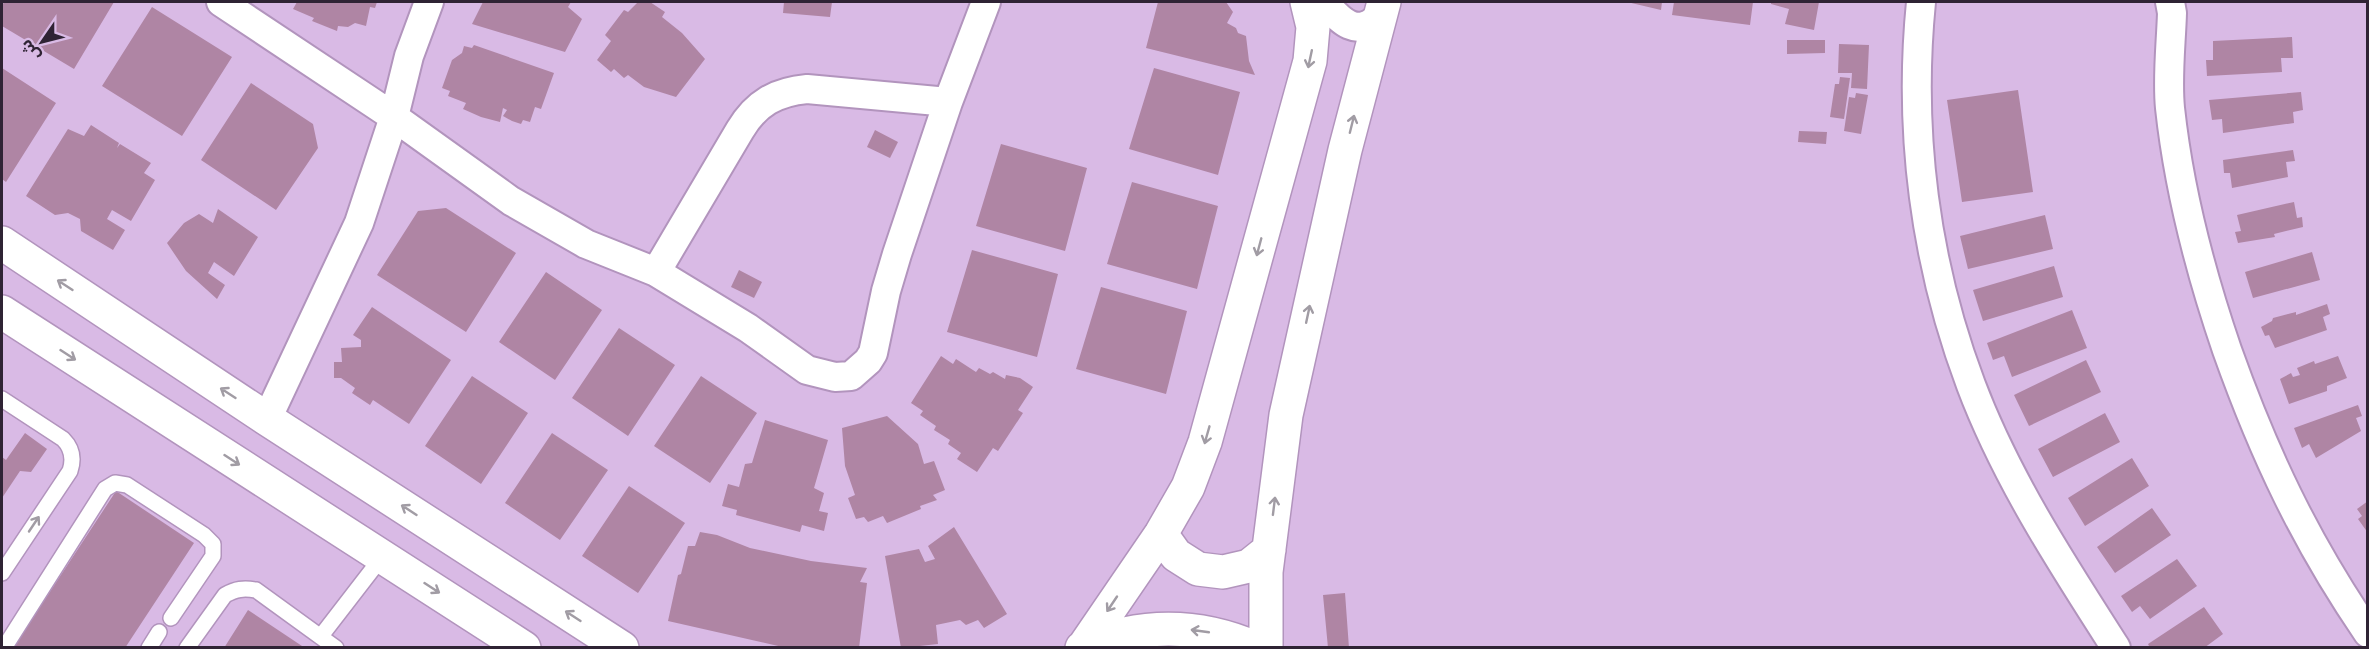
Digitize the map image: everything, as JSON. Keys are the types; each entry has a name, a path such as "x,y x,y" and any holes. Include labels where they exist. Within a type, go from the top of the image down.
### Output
{"street":[{"path":"221,2 394,117 512,201 559,230 586,244 656,272 748,328 807,370 835,377 851,376 868,361 873,353 891,273 948,102 986,2"},
{"path":"267,419 359,223 394,117 409,56 429,2"},
{"path":"1083,647 1161,534 1188,488 1205,442 1307,72 1313,27 1307,2"},
{"path":"1324,2 1336,17 1348,25 1357,27 1366,26 1382,9"},
{"path":"1921,2 1917,43 1916,113 1921,183 1932,252 1949,320 1971,386 2000,450 2060,558 2116,648"},
{"path":"2170,2 2172,13 2170,105 2183,193 2210,300 2253,424 2280,483 2315,550 2367,633"},
{"path":"1266,648 1266,572 1286,415 1340,173 1382,9"},
{"path":"656,272 749,116 768,100 790,91 807,89 948,102"},
{"path":"2,243 267,419 622,648"},
{"path":"2,312 524,648"},
{"path":"1161,534 1176,555 1198,569 1223,572 1249,566 1269,549"},
{"path":"1083,647 1113,636 1144,629 1176,628 1206,631 1237,639 1255,648"}],"lane":[{"path":"2,399 63,439 68,444 72,464 66,477 2,573"},
{"path":"3,648 105,489 116,483 127,485 204,535 213,544 213,556 171,618"},
{"path":"321,636 382,557"},
{"path":"187,648 225,595 245,588 256,590 336,648"},
{"path":"149,648 159,632"}],"building":[{"path":"4,2 114,2 74,69 2,26"},
{"path":"297,2 377,2 375,8 370,7 366,26 355,23 348,27 338,26 337,31 312,21 314,18 293,9"},
{"path":"483,2 571,2 568,7 582,19 565,52 472,24"},
{"path":"638,2 650,2 665,12 662,17 682,33 705,59 676,97 644,87 628,75 624,78 614,69 611,72 597,60 611,41 605,35 624,10 628,12"},
{"path":"784,2 832,2 830,17 783,13"},
{"path":"1158,2 1226,2 1233,12 1227,23 1236,28 1238,33 1246,36 1249,61 1255,75 1146,48"},
{"path":"1627,2 1662,2 1661,10"},
{"path":"1674,2 1753,2 1750,25 1672,15"},
{"path":"1771,2 1819,2 1814,30 1785,24 1789,9 1771,4"},
{"path":"152,7 232,57 182,136 102,86"},
{"path":"2292,37 2293,58 2281,58 2282,72 2207,76 2206,60 2213,60 2213,41"},
{"path":"1787,40 1825,40 1825,53 1787,54"},
{"path":"1839,44 1869,45 1867,89 1851,88 1852,73 1838,73"},
{"path":"474,45 554,73 541,109 535,107 530,122 523,120 521,124 512,121 503,116 507,110 503,108 500,122 481,117 463,109 466,103 448,96 450,91 442,88 452,60 462,53 464,46 472,48"},
{"path":"2,68 56,103 6,182 2,179"},
{"path":"1154,68 1240,92 1218,175 1129,149"},
{"path":"1840,77 1850,78 1844,119 1830,117 1835,84 1839,84"},
{"path":"251,83 313,124 318,148 276,210 201,160"},
{"path":"2018,90 2033,192 1962,202 1947,100"},
{"path":"2301,92 2303,110 2293,112 2294,123 2223,133 2222,119 2212,120 2209,100"},
{"path":"1856,93 1868,95 1861,134 1844,131 1849,97 1855,98"},
{"path":"91,125 119,143 117,148 120,144 151,163 144,173 155,180 131,221 112,210 107,219 125,230 113,250 81,231 80,219 68,213 55,215 26,196 68,129 84,136"},
{"path":"875,130 898,142 890,158 867,147"},
{"path":"1799,131 1827,132 1826,144 1798,142"},
{"path":"1001,144 1087,168 1065,251 976,226"},
{"path":"2293,150 2295,161 2286,162 2288,177 2232,188 2230,173 2224,173 2223,160"},
{"path":"1132,182 1218,206 1197,289 1107,264"},
{"path":"2294,202 2297,218 2302,217 2303,227 2274,234 2275,237 2238,243 2235,232 2241,231 2237,215"},
{"path":"446,208 516,253 466,332 377,275 418,211"},
{"path":"218,209 258,237 234,276 214,262 208,273 225,285 217,299 186,271 167,243 184,223 199,214 213,223"},
{"path":"2045,215 2053,249 1968,269 1960,236"},
{"path":"972,250 1058,274 1037,357 947,332"},
{"path":"2312,252 2320,280 2253,298 2245,272"},
{"path":"2054,266 2063,297 1983,321 1973,290"},
{"path":"739,270 762,282 754,298 731,287"},
{"path":"546,272 602,310 555,380 499,342"},
{"path":"1101,287 1187,311 1166,394 1076,369"},
{"path":"2327,304 2330,314 2323,317 2327,330 2275,348 2269,335 2265,336 2261,327 2273,318 2296,312 2296,315"},
{"path":"372,307 451,360 409,424 373,400 370,405 352,393 355,388 341,378 334,378 334,362 342,362 341,348 361,347 361,340 353,335"},
{"path":"2072,310 2087,348 2012,377 2004,356 1993,360 1987,343"},
{"path":"619,328 675,365 628,436 572,398"},
{"path":"941,356 953,364 956,359 976,372 979,368 1005,379 1006,375 1020,378 1033,387 1018,410 1023,413 998,451 993,448 977,472 957,459 961,453 948,444 950,440 934,430 936,426 920,415 923,411 911,403"},
{"path":"2338,356 2347,378 2327,386 2327,391 2289,404 2280,379 2291,373 2293,377 2300,375 2297,368 2314,361 2315,364"},
{"path":"2086,360 2101,392 2029,426 2014,395"},
{"path":"472,376 528,413 481,484 425,446"},
{"path":"701,376 757,413 710,483 654,446"},
{"path":"2358,405 2362,416 2356,418 2361,431 2316,458 2309,444 2302,448 2294,428"},
{"path":"2105,413 2120,442 2053,477 2038,449"},
{"path":"887,416 918,444 924,464 934,461 945,490 933,495 937,500 920,506 921,509 887,523 883,516 868,522 864,517 856,519 848,498 855,495 845,466 842,428"},
{"path":"765,420 828,440 814,488 824,493 819,511 828,513 824,531 802,525 800,532 736,515 737,510 722,506 728,484 739,487 745,464 752,463"},
{"path":"25,433 47,449 31,472 20,471 2,498 2,457 6,460"},
{"path":"552,433 608,470 560,540 505,503"},
{"path":"2132,458 2149,486 2085,526 2068,498"},
{"path":"629,486 685,523 638,593 582,556"},
{"path":"116,491 194,543 125,648 13,648"},
{"path":"2368,501 2368,533 2358,519 2362,516 2357,509"},
{"path":"2152,508 2171,535 2115,573 2097,547"},
{"path":"954,527 1007,614 984,628 978,620 966,625 960,620 936,625 938,644 901,648 885,556 919,549 925,562 935,559 928,546"},
{"path":"700,532 717,535 750,548 811,561 867,568 860,582 867,583 859,648 787,648 668,621 678,575 681,574 688,546 695,546"},
{"path":"2177,559 2197,586 2150,619 2140,606 2132,612 2121,596"},
{"path":"1345,593 1349,648 1328,648 1323,595"},
{"path":"2204,607 2223,634 2204,648 2150,648 2148,644"},
{"path":"248,610 305,648 224,648"}]}
